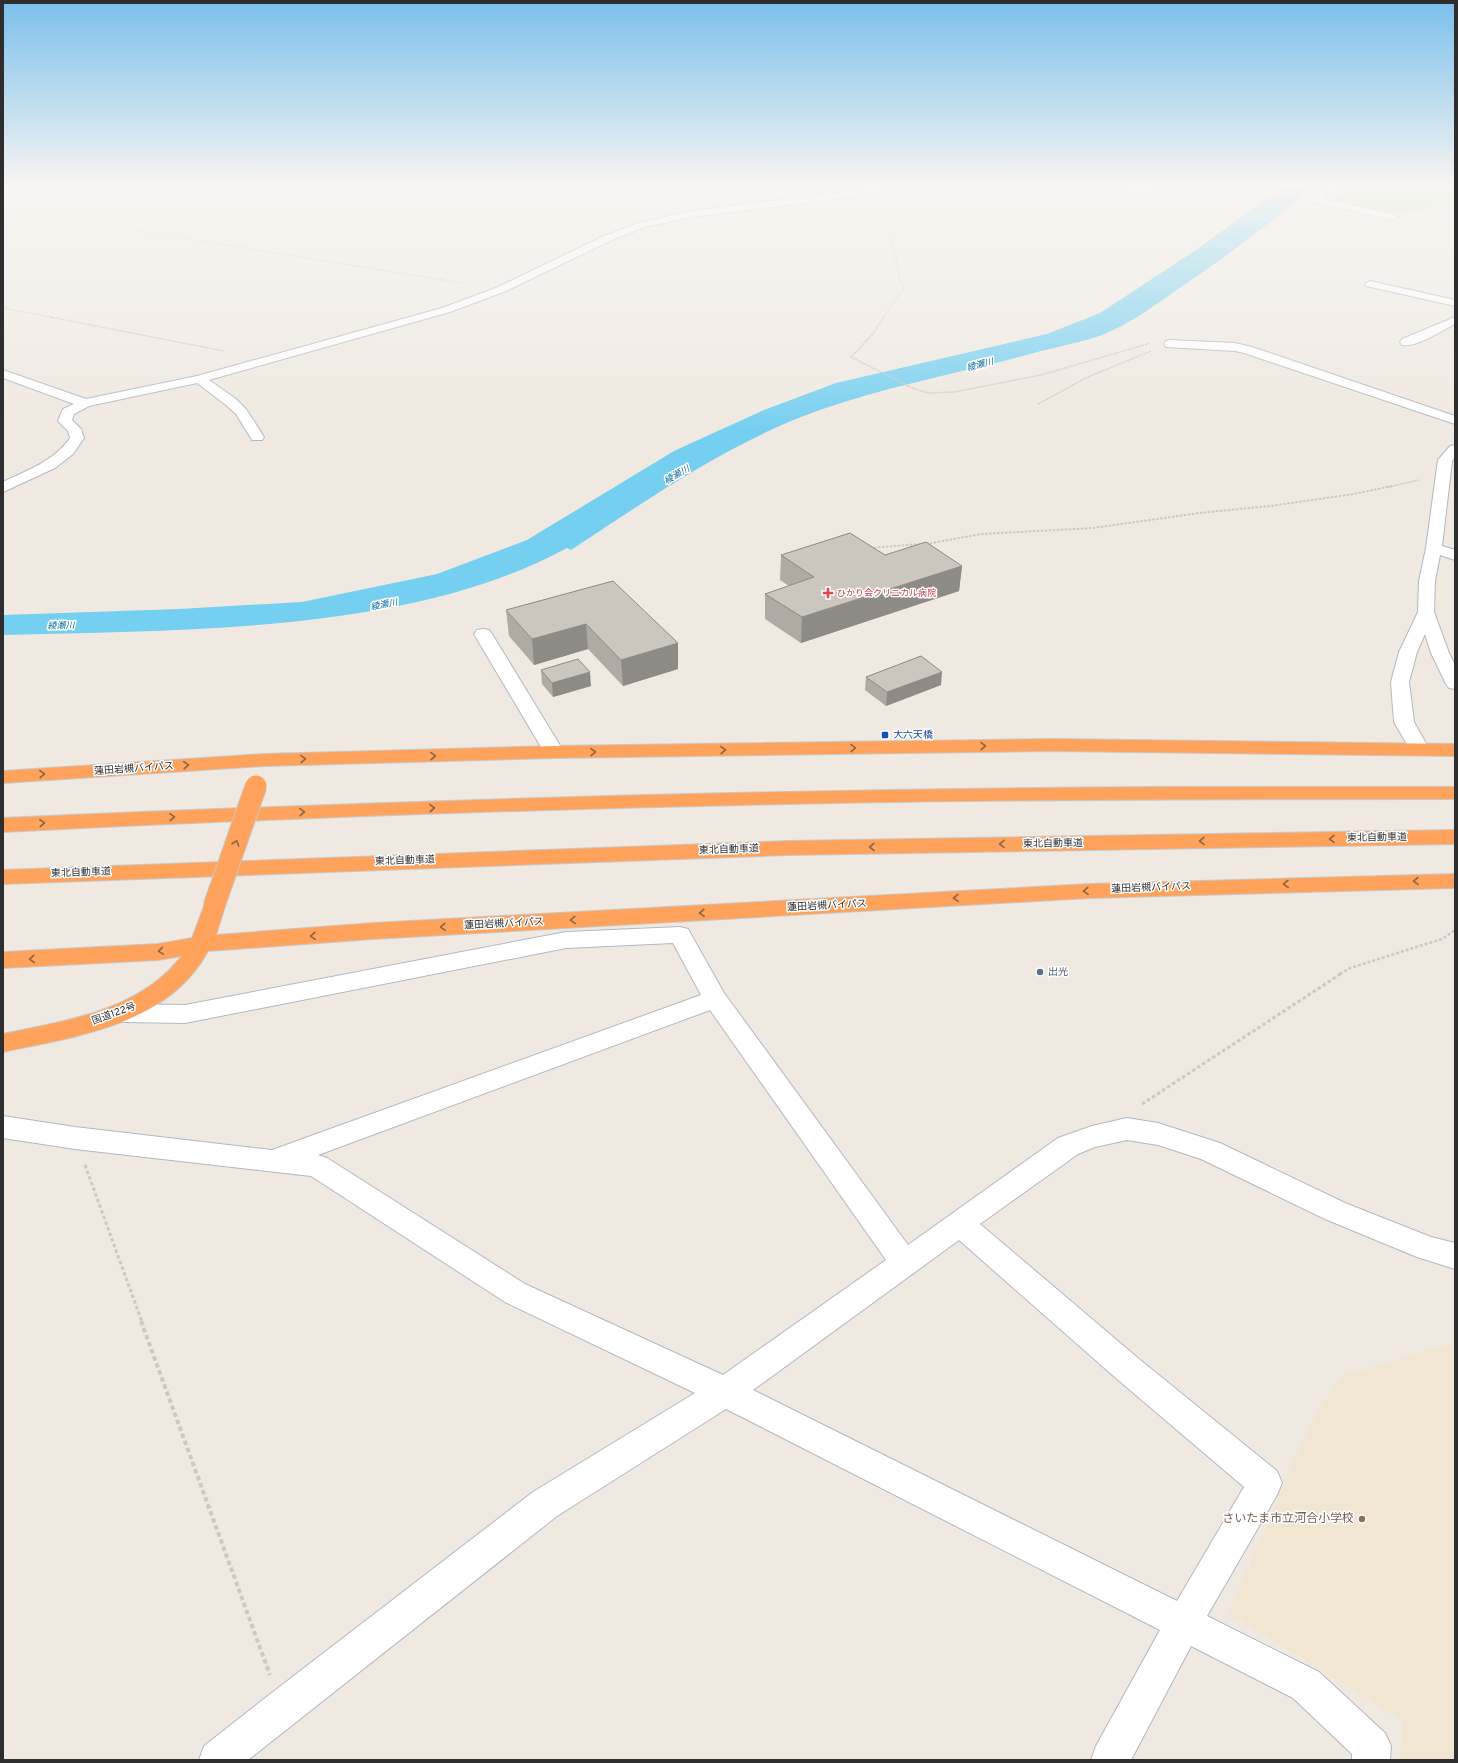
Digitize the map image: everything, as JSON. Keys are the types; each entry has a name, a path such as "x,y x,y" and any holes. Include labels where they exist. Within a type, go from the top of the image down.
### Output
{"highway":[{"name":"蓮田岩槻バイパス","path":"3,776 264,760 554,752 1052,745 1455,750"},
{"path":"200,944 264,760"},
{"path":"3,825 208,815 786,798 1110,793 1455,794"},
{"name":"東北自動車道","path":"3,877 788,848 1455,837"},
{"name":"蓮田岩槻バイパス","path":"3,960 158,952 200,944 373,931 1090,891 1363,882 1455,881"},
{"name":"国道122号","path":"3,1043 82,1025 124,1013 152,998 175,979 192,959 200,944"}],"street":[{"path":"3,488 50,465 68,451 77,438 74,428 65,421 68,412 85,403 199,379 424,317 474,301 547,267"},
{"path":"1370,284 1455,303"},
{"path":"1406,342 1418,338 1455,320"},
{"path":"1170,344 1235,347 1248,350 1455,420"},
{"path":"3,374 85,403"},
{"path":"199,379 236,407 257,437"},
{"path":"1455,449 1448,464 1427,581 1426,612 1440,653 1455,684"},
{"path":"1434,548 1455,556"},
{"path":"1419,749 1404,722 1400,682 1408,652 1426,612"},
{"path":"483,634 554,752"},
{"path":"124,1013 185,1014 566,940 680,935 715,999 905,1264"},
{"path":"272,1161 715,999"},
{"path":"3,1127 75,1138 317,1166 515,1293 725,1392 1306,1685 1372,1746 1371,1760"},
{"path":"218,1760 282,1708 545,1504 725,1392 1068,1146 1092,1137 1127,1129 1158,1134 1210,1151 1334,1212 1427,1248 1455,1256"},
{"path":"960,1224 1128,1369 1265,1483 1183,1624 1110,1760"}],"path":[{"path":"366,267 502,289"},
{"path":"897,267 900,280 904,288 872,335 851,357 914,389 929,393 954,392 1041,375 1152,343 1170,344"},
{"path":"3,308 270,360"},
{"path":"1038,404 1086,378 1170,344"},
{"path":"869,548 932,543 981,534 1093,528 1354,494 1398,485 1448,464"},
{"path":"1138,1107 1350,968 1442,939 1455,930"},
{"path":"75,1138 282,1708"}],"shaded area":[{"name":"さいたま市立河合小学校","path":"1455,1342 1455,1760 1400,1760 1403,1721 1229,1613 1310,1425 1341,1377"}],"water":[{"name":"綾瀬川","path":"1170,267 1209,267 1142,314 1122,326 1102,335 1013,359 900,386 817,411 784,424 721,455 690,473 571,550 567,548 527,568 463,590 398,606 349,615 251,626 152,631 3,635 3,615 179,609 302,602 437,574 527,540 674,451 764,410 836,383 1047,334 1100,313"}],"building":[{"path":"850,533 885,555 926,542 962,566 802,617 765,594 814,577 781,555"},
{"path":"613,581 678,643 621,660 586,624 532,639 506,610"},
{"path":"921,656 942,672 887,692 866,677"},
{"path":"578,659 590,672 552,683 541,670"}],"place":[{"name":"ひかり会クリニカル病院","path":"828,593"},
{"name":"大六天橋","path":"885,735"},
{"name":"出光","path":"1040,972"},
{"name":"さいたま市立河合小学校","path":"1362,1519"}]}
